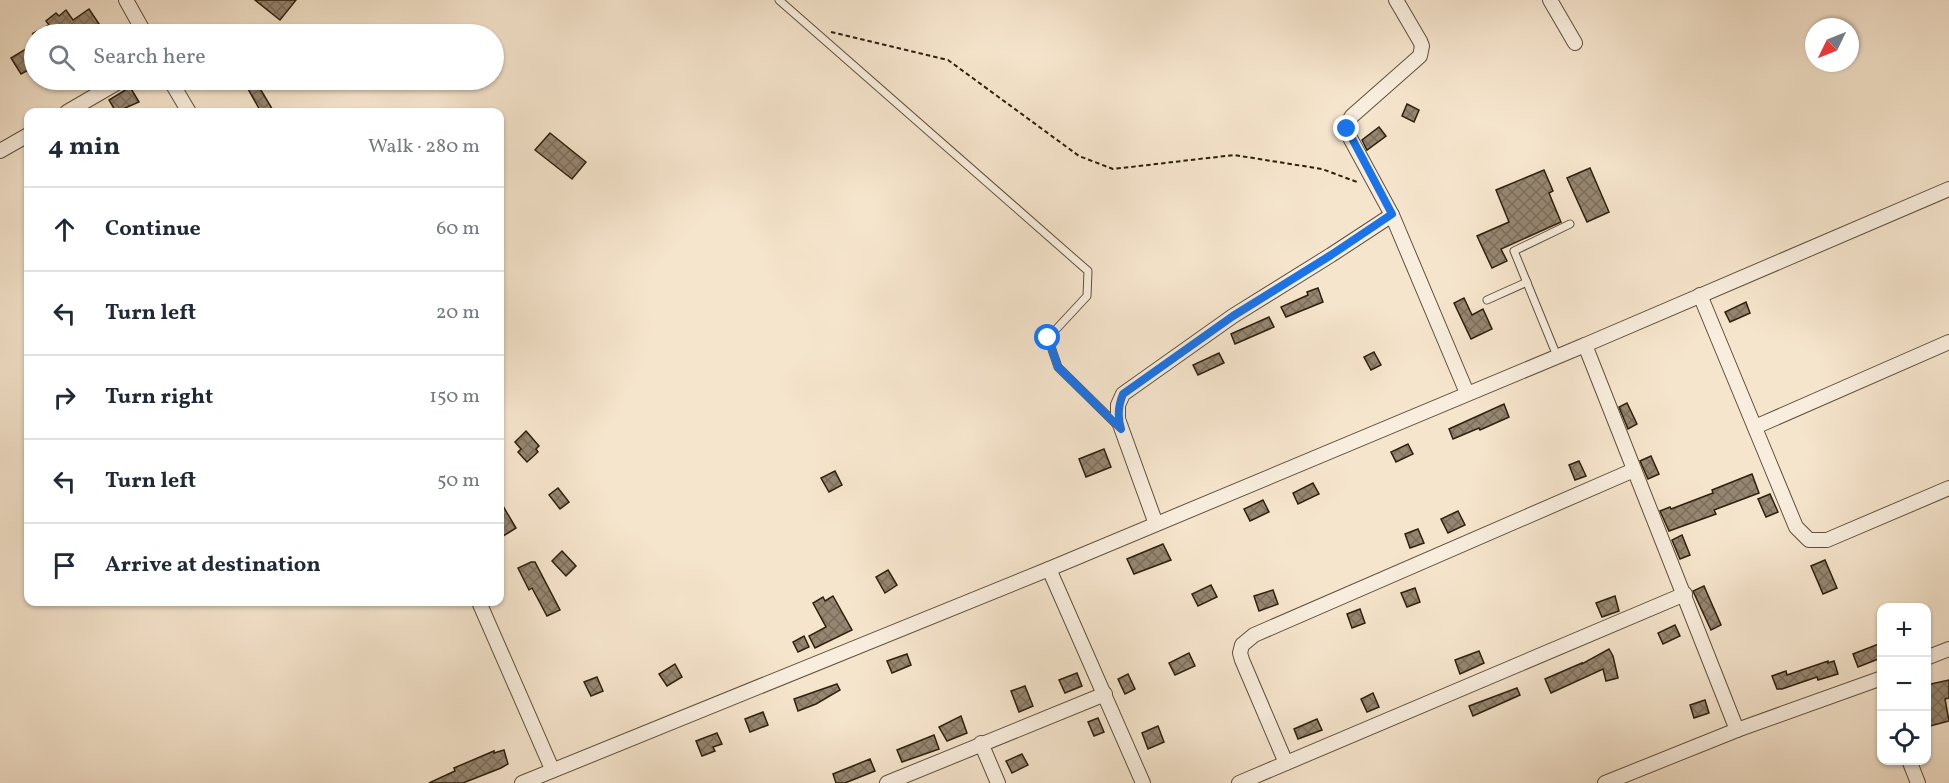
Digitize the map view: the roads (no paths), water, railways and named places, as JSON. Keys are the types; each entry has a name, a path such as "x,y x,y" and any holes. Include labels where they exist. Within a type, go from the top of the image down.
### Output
{"street":[{"path":"126,0 139,24"},
{"path":"1396,0 1420,42 1422,52 1352,116 1347,124 1348,134 1392,214 1467,393"},
{"path":"1550,0 1575,43"},
{"path":"74,108 105,90"},
{"path":"176,90 187,108"},
{"path":"0,151 24,137"},
{"path":"522,783 1049,569 1585,345 1949,189"},
{"path":"1156,524 1118,419 1118,405 1123,394 1233,316 1392,214"},
{"path":"1700,295 1796,527 1809,540 1827,540 1949,488"},
{"path":"1755,427 1949,342"},
{"path":"1585,345 1737,730"},
{"path":"1286,763 1242,660 1240,653 1246,640 1634,470"},
{"path":"1049,569 1143,783"},
{"path":"1239,783 1685,594"},
{"path":"480,606 552,769"},
{"path":"1929,657 1949,649"},
{"path":"1605,783 1737,730 1877,685"},
{"path":"887,783 1105,694"},
{"path":"981,743 998,783"},
{"path":"1911,765 1918,783"}],"lane":[{"path":"779,0 1088,272 1087,296 1048,338 1058,367 1121,429"},
{"path":"1557,356 1514,251 1570,224"},
{"path":"1487,300 1527,282"}]}
